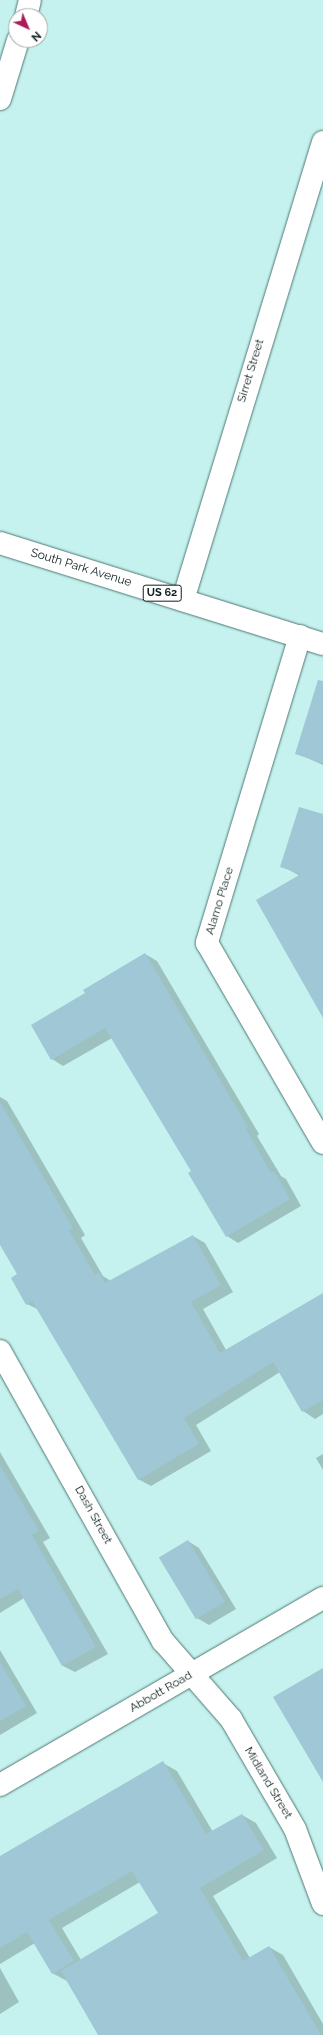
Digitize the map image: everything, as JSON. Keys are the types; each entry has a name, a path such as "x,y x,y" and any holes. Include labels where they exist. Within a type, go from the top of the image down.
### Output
{"street":[{"path":"0,99 16,48"},
{"name":"Sirret Street","path":"183,600 323,142"},
{"name":"South Park Avenue","path":"0,543 323,644"},
{"name":"Alamo Place","path":"300,636 207,943 323,1143"},
{"name":"Dash Street","path":"0,1351 163,1641 192,1674"},
{"name":"Abbott Road","path":"0,1785 323,1598"},
{"name":"Midland Street","path":"192,1674 231,1719 295,1828 323,1904"}],"building":[{"path":"318,680 323,681 323,763 295,754"},
{"path":"299,807 323,814 323,1018 256,900 301,874 280,867"},
{"path":"145,953 248,1127 246,1129 271,1173 274,1171 290,1199 226,1237 188,1173 191,1171 105,1028 51,1060 31,1025 85,993 83,990"},
{"path":"0,1102 73,1228 69,1230 95,1275 99,1272 105,1283 193,1235 221,1285 191,1302 220,1353 323,1293 323,1400 302,1412 273,1362 184,1418 199,1444 138,1480 32,1301 26,1305 11,1278 17,1274 0,1245"},
{"path":"0,1465 39,1531 32,1535 96,1647 62,1666 18,1589 0,1599"},
{"path":"188,1540 225,1602 196,1619 159,1558"},
{"path":"0,1662 26,1706 0,1721"},
{"path":"323,1668 323,1782 273,1697"},
{"path":"163,1761 206,1834 242,1814 264,1850 200,1888 243,1961 269,1946 321,2035 98,2035 61,1971 158,1913 132,1871 49,1920 74,1961 52,1974 27,1932 0,1948 0,1856"}]}
